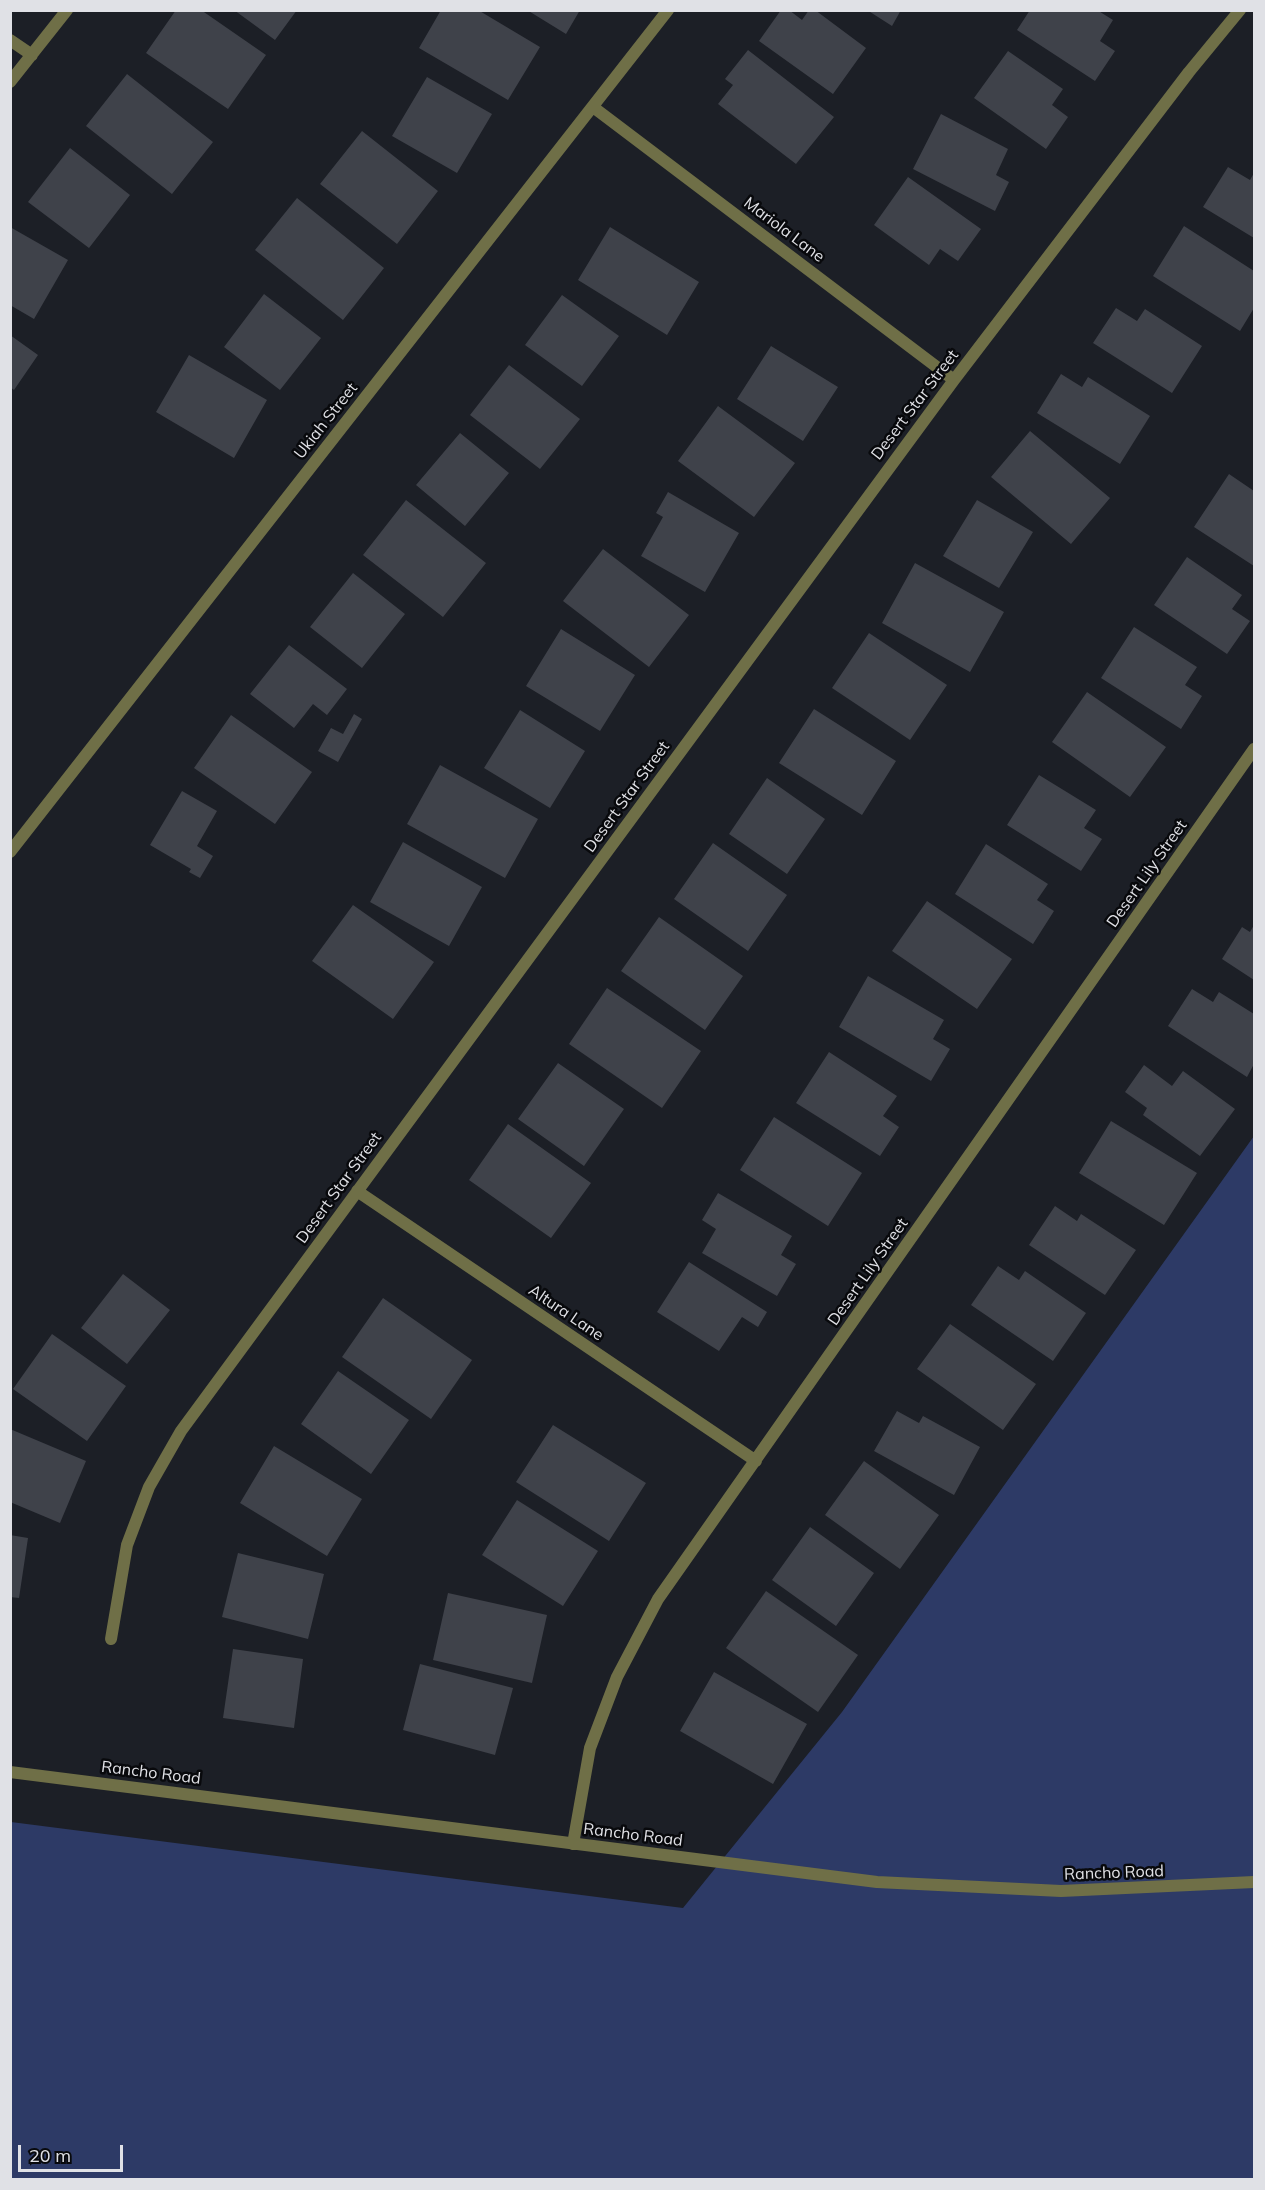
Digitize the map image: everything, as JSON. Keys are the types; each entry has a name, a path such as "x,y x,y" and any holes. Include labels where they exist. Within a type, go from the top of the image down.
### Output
{"street":[{"path":"10,82 67,10"},
{"name":"Ukiah Street","path":"10,852 668,10"},
{"name":"Desert Star Street","path":"111,1638 127,1545 148,1487 181,1431 954,380 1182,81 1240,10"},
{"path":"10,40 32,55"},
{"name":"Mariola Lane","path":"593,106 954,380"},
{"name":"Desert Lily Street","path":"573,1844 590,1748 617,1677 658,1599 1254,750"},
{"name":"Altura Lane","path":"357,1191 756,1461"},
{"name":"Rancho Road","path":"10,1772 877,1882 1061,1891 1254,1882"}],"shaded area":[{"path":"1254,1136 1254,2179 11,2180 11,1822 683,1908 842,1712"}],"building":[{"path":"176,10 201,10 266,55 228,109 146,53"},
{"path":"234,10 297,10 275,40"},
{"path":"441,10 478,10 540,47 508,100 419,48"},
{"path":"527,10 580,10 566,34"},
{"path":"781,10 789,10 802,20 809,10 815,10 866,48 833,94 759,41"},
{"path":"867,10 901,10 892,26"},
{"path":"1030,10 1097,10 1113,20 1100,41 1115,51 1095,81 1017,30"},
{"path":"748,50 834,117 796,164 718,104 733,85 725,79"},
{"path":"1008,51 1063,89 1052,105 1068,117 1046,149 974,98"},
{"path":"127,74 213,142 172,194 86,126"},
{"path":"427,77 492,114 457,173 392,136"},
{"path":"941,114 1008,149 996,175 1009,182 995,211 913,169"},
{"path":"362,131 438,191 397,244 320,184"},
{"path":"70,148 130,195 89,248 28,202"},
{"path":"1228,167 1250,180 1254,173 1254,238 1203,207"},
{"path":"908,177 981,229 958,261 940,249 929,265 874,225"},
{"path":"297,198 384,268 343,320 255,250"},
{"path":"1184,226 1254,271 1254,308 1240,331 1153,276"},
{"path":"10,227 68,260 34,319 10,305"},
{"path":"610,227 699,282 667,335 578,280"},
{"path":"264,294 321,338 280,390 224,347"},
{"path":"562,295 619,336 582,386 525,345"},
{"path":"1116,308 1137,321 1145,309 1202,346 1172,393 1093,343"},
{"path":"10,335 38,355 14,390 10,387"},
{"path":"771,346 838,387 803,441 737,399"},
{"path":"189,355 267,400 234,458 156,412"},
{"path":"509,365 580,419 540,469 470,415"},
{"path":"1061,374 1082,387 1088,377 1150,416 1120,464 1037,413"},
{"path":"718,406 795,463 754,517 678,461"},
{"path":"1030,431 1110,498 1071,544 991,477"},
{"path":"460,433 509,473 465,526 416,485"},
{"path":"1229,474 1254,491 1254,566 1194,527"},
{"path":"668,492 739,533 705,592 641,556 663,517 656,513"},
{"path":"406,500 486,563 443,617 363,555"},
{"path":"977,500 1033,532 999,588 943,556"},
{"path":"603,549 689,615 649,667 563,601"},
{"path":"1187,557 1242,595 1232,609 1250,621 1227,654 1154,605"},
{"path":"915,563 1004,612 970,672 882,623"},
{"path":"353,573 405,614 362,668 310,627"},
{"path":"1134,627 1197,667 1185,685 1202,696 1181,729 1101,678"},
{"path":"561,629 635,675 600,731 526,686"},
{"path":"869,633 947,685 910,740 832,688"},
{"path":"289,645 347,689 327,715 313,704 294,728 250,694"},
{"path":"1087,692 1166,747 1130,797 1052,742"},
{"path":"814,709 896,761 862,815 779,763"},
{"path":"520,710 585,751 550,808 484,768"},
{"path":"354,714 362,719 338,762 318,751 331,728 343,734"},
{"path":"231,715 312,772 275,824 194,768"},
{"path":"440,765 538,819 505,878 407,824"},
{"path":"1039,775 1096,810 1084,828 1102,839 1081,871 1007,825"},
{"path":"767,778 825,819 787,874 729,834"},
{"path":"182,791 217,811 197,846 213,856 200,878 189,872 191,869 150,845"},
{"path":"403,842 482,887 449,946 370,902"},
{"path":"713,843 787,895 748,951 674,899"},
{"path":"986,844 1048,884 1037,900 1054,911 1033,944 955,894"},
{"path":"927,901 1012,959 977,1009 892,951"},
{"path":"353,905 434,962 393,1019 312,961"},
{"path":"659,917 743,976 705,1030 621,971"},
{"path":"1254,925 1254,980 1222,959 1242,927 1250,932"},
{"path":"868,976 944,1020 933,1039 950,1049 931,1081 839,1027"},
{"path":"607,988 701,1051 662,1108 569,1044"},
{"path":"1192,989 1213,1002 1219,992 1254,1014 1254,1064 1247,1077 1168,1026"},
{"path":"829,1052 897,1096 883,1116 899,1127 880,1156 796,1103"},
{"path":"558,1063 624,1109 584,1166 518,1119"},
{"path":"1144,1065 1172,1086 1183,1071 1235,1109 1200,1156 1143,1115 1147,1108 1125,1092"},
{"path":"774,1117 862,1173 828,1226 740,1170"},
{"path":"1111,1121 1197,1173 1164,1225 1079,1173"},
{"path":"508,1124 591,1183 551,1238 469,1180"},
{"path":"718,1193 792,1236 781,1255 796,1264 777,1296 702,1253 716,1229 702,1220"},
{"path":"1055,1206 1077,1221 1081,1214 1136,1250 1105,1295 1029,1245"},
{"path":"689,1262 767,1312 758,1327 742,1317 719,1351 657,1312"},
{"path":"998,1266 1019,1280 1025,1271 1086,1313 1053,1361 971,1305"},
{"path":"123,1274 170,1310 127,1364 81,1328"},
{"path":"383,1298 472,1360 431,1419 342,1357"},
{"path":"950,1324 1036,1384 1003,1430 917,1369"},
{"path":"52,1334 126,1386 87,1441 13,1389"},
{"path":"338,1371 409,1420 371,1474 301,1424"},
{"path":"897,1411 919,1423 923,1416 980,1447 954,1495 874,1451"},
{"path":"553,1425 646,1483 609,1541 516,1482"},
{"path":"10,1429 86,1461 60,1523 10,1502"},
{"path":"274,1446 362,1499 327,1556 240,1503"},
{"path":"864,1461 939,1515 900,1569 825,1515"},
{"path":"517,1500 598,1551 563,1606 482,1555"},
{"path":"810,1527 874,1573 836,1626 772,1580"},
{"path":"10,1535 28,1538 19,1598 10,1597"},
{"path":"238,1553 324,1574 308,1639 222,1617"},
{"path":"766,1591 858,1655 818,1712 726,1648"},
{"path":"448,1593 547,1615 532,1683 433,1660"},
{"path":"233,1649 303,1659 294,1728 223,1718"},
{"path":"420,1664 513,1688 495,1755 403,1730"},
{"path":"714,1672 807,1724 773,1784 680,1731"}]}
